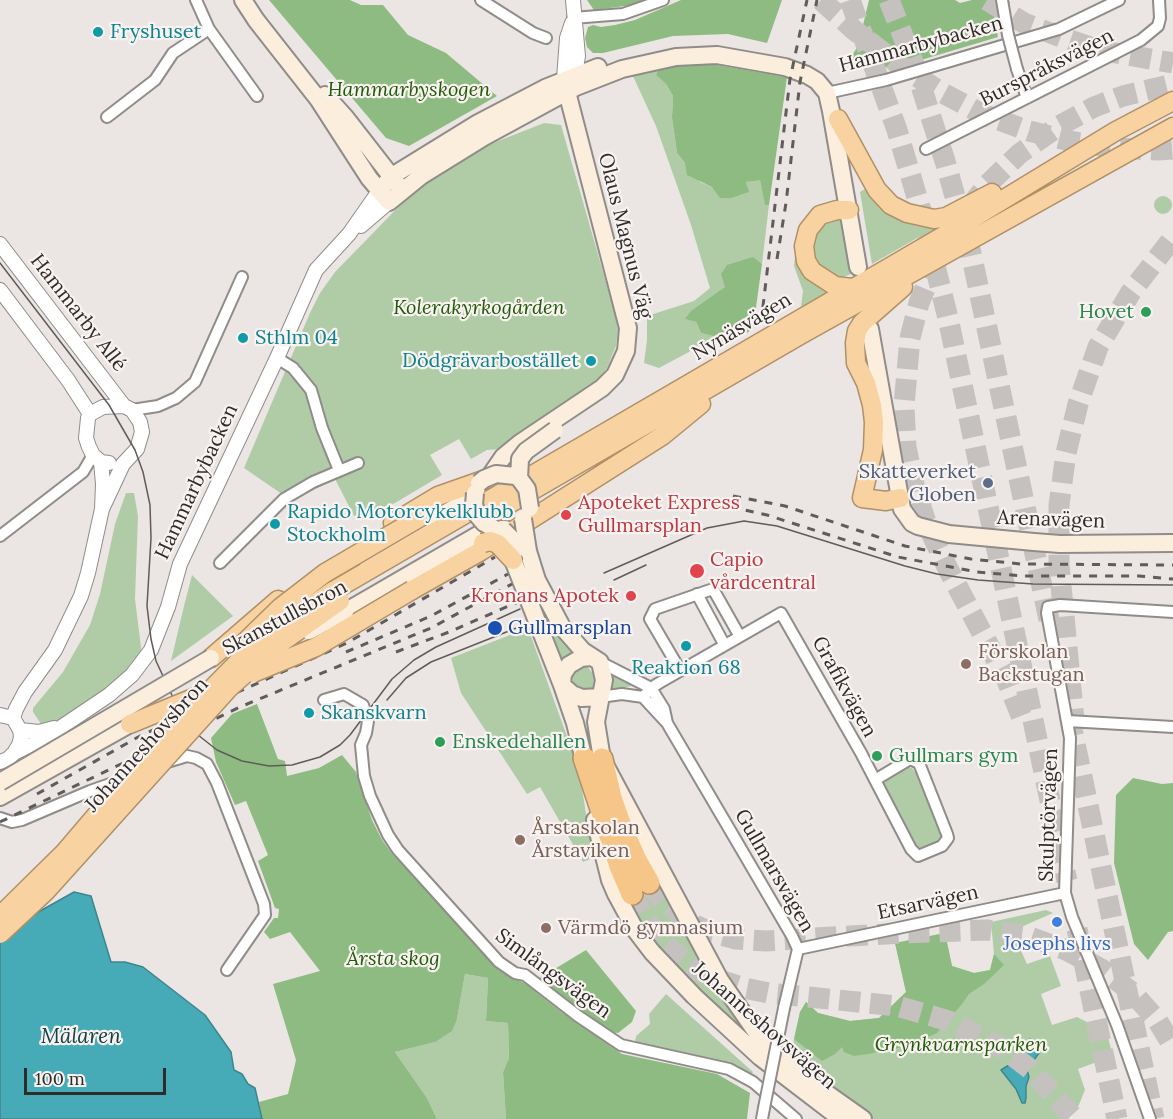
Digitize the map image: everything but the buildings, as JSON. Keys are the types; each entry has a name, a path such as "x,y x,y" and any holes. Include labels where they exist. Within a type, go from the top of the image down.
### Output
{"highway":[{"name":"Nynäsvägen","path":"337,596 1116,131 1173,101"},
{"path":"838,118 877,190 891,205 907,213 934,219 946,217 966,207 1070,149 1116,131"},
{"name":"Nynäsvägen","path":"337,596 1173,127"},
{"path":"849,210 837,210 820,215 808,230 804,246 806,261 812,271 835,286 852,288"},
{"path":"526,514 539,500 895,292 958,246"},
{"path":"895,292 862,323 855,339 856,363 868,391 874,422 873,450 862,498 886,501 902,497"},
{"path":"130,724 316,647 481,551 662,436 701,404"},
{"path":"211,658 315,570 438,496 537,462 589,433 648,409"},
{"path":"156,756 168,725 209,678 261,625 295,595 345,561 482,484"},
{"path":"156,756 249,682 274,665 435,570 487,542 498,544 505,550 520,555"},
{"name":"Johanneshovsbron","path":"0,916 64,853 156,756 275,647 337,596"},
{"name":"Johanneshovsbron","path":"0,934 46,891 156,756"},
{"path":"593,759 637,862 641,889"}],"main road":[{"path":"243,0 318,99 384,196"},
{"path":"250,0 280,45 345,117 402,190"},
{"name":"Hammarbybacken","path":"384,196 392,176 478,123 620,60 659,51 692,47 718,48 786,60 808,67 825,77 830,92"},
{"name":"Hammarbybacken","path":"384,196 402,190 570,83"},
{"name":"Olaus Magnus Väg","path":"482,484 503,457 520,443 552,427 618,386 634,361 639,336 636,319 570,83"},
{"path":"830,92 838,118 862,266 849,210 830,92"},
{"name":"Arenavägen","path":"872,328 902,497 902,510 907,518 918,526 949,534 1060,544 1173,543"},
{"name":"Olaus Magnus Väg","path":"519,478 520,459 526,450 552,427"},
{"path":"510,474 519,478 529,496 526,514 514,526 499,530 484,524 474,505 482,484 510,474"},
{"name":"Skanstullsbron","path":"0,782 211,658 326,582 463,503 482,484"},
{"name":"Johanneshovsvägen","path":"526,514 520,555 537,580 556,618 577,645 596,660"},
{"name":"Skanstullsbron","path":"0,797 130,724 345,612 483,532 499,530"},
{"name":"Johanneshovsvägen","path":"499,530 513,540 520,555 562,685 593,759 720,980 752,1028 784,1062 863,1119"},
{"path":"581,658 596,660 604,680 600,697 582,698 572,694 562,685 563,674 569,665 581,658"},
{"name":"Johanneshovsvägen","path":"600,697 593,759 595,818 610,880 624,912 652,952 716,1017 794,1084 841,1119"}],"street":[{"path":"196,0 209,29 257,96"},
{"path":"481,0 533,33 546,38"},
{"name":"Olaus Magnus Väg","path":"570,83 578,57 573,0"},
{"path":"573,18 624,14 663,0"},
{"path":"1002,0 1005,22 1027,98"},
{"name":"Hammarbybacken","path":"830,92 886,80 1059,29 1119,0"},
{"name":"Burspråksvägen","path":"926,149 1141,40 1156,30 1160,18 1159,0"},
{"path":"107,117 155,80 173,53 209,29"},
{"name":"Hammarbybacken","path":"0,762 33,745 109,695 132,675 151,650 163,623 180,564 316,270 384,196"},
{"name":"Hammarby Allé","path":"0,244 140,422"},
{"path":"102,510 123,464 137,449 142,432 140,422 158,406 176,398 195,382 242,277"},
{"path":"0,290 68,380 90,414 86,438 97,459 103,484 102,510 88,573 68,626 56,650 25,692 14,699 8,719 19,745 14,753"},
{"path":"277,358 292,368 312,390 322,428 339,470"},
{"path":"90,414 103,407 158,406"},
{"path":"97,459 123,464"},
{"path":"0,536 97,459"},
{"path":"220,563 284,499 313,482 358,463"},
{"path":"600,697 647,692 740,635 713,589 656,609 650,620 680,670"},
{"path":"698,594 724,644"},
{"name":"Skulptörvägen","path":"1150,1119 1117,1025 1072,917 1065,893 1070,738 1047,613 1048,607 1060,605 1173,612"},
{"name":"Grafikvägen","path":"740,635 781,613 915,854 918,856 942,846 948,838 947,834 920,763 910,759 875,780"},
{"path":"596,660 647,692"},
{"name":"Gullmarsvägen","path":"647,692 664,709 667,723 787,926 798,949 763,1113"},
{"name":"Simlångsvägen","path":"324,700 344,694 363,705 368,721 361,745 364,776 370,796 388,835 398,850 499,962 515,973 525,975 621,1046 718,1066 742,1074 796,1119"},
{"name":"Hammarbybacken","path":"8,719 39,732 62,725"},
{"path":"1068,721 1173,727"},
{"path":"0,818 12,822 22,820 90,790 187,756 207,764 218,783 264,904 265,915 227,970"},
{"path":"98,847 120,811 125,795 122,780"},
{"name":"Etsarvägen","path":"798,949 1065,893"}],"green space":[{"name":"Hammarbyskogen","path":"269,0 350,0 361,5 383,5 408,35 446,53 497,96 409,146 386,138"},
{"path":"587,0 643,0 632,5 594,10"},
{"path":"681,0 782,0 767,43 728,34 673,36 603,53 593,53 587,47 585,38 588,27 615,25 635,20"},
{"path":"869,0 955,0 960,3 972,0 991,0 998,37 911,63 886,67 850,66 851,57 858,46"},
{"path":"673,64 711,64 787,77 769,205 765,205 760,180 746,182 749,192 731,198 720,198 712,187 687,175 685,163 677,153 672,118 673,96 666,84 656,75 659,67"},
{"path":"659,67 656,75 666,84 673,96 672,118 677,153 700,182 712,187 748,192 746,182 760,179 765,204 769,205 762,264 753,258 741,262 725,287 686,319 696,322 701,333 720,338 721,342 702,345 659,368 644,363 647,316 694,301 710,288 691,225 656,126 632,74"},
{"name":"Kolerakyrkogården","path":"544,123 561,125 615,314 618,330 616,346 607,368 600,377 582,395 502,449 487,450 471,459 459,439 430,455 442,475 395,503 369,513 354,516 335,479 292,501 244,468 310,313 320,293 335,272 412,193 483,147"},
{"path":"868,187 935,227 936,230 921,241 919,237 872,264 860,192"},
{"path":"1163,196 1169,199 1172,205 1169,211 1163,214 1157,211 1154,205 1157,199"},
{"path":"841,219 851,274 835,280 811,259 813,233 824,221"},
{"path":"796,248 830,289 826,294 805,306 801,306 803,291 794,266"},
{"path":"753,257 762,264 753,329 737,339 721,342 720,338 701,333 696,322 685,319 691,311 725,287 721,274 727,265"},
{"path":"126,493 134,493 138,516 135,599 142,655 107,692 43,727 33,712 33,708 63,672 90,625 100,594 115,524"},
{"path":"192,575 233,616 171,661 184,606"},
{"path":"528,628 579,770 593,858 583,862 540,787 527,794 461,693 451,658"},
{"path":"557,634 572,652 561,662 552,637"},
{"path":"580,665 588,667 595,677 593,690 588,693 575,688 573,682 572,675"},
{"path":"611,675 631,685 631,686 610,691"},
{"name":"Årsta skog","path":"257,704 278,759 285,761 287,776 319,768 342,755 356,772 372,820 382,840 393,855 431,890 491,962 527,985 622,1054 717,1074 750,1093 747,1119 506,1119 503,1072 509,1058 508,1023 486,1021 488,978 465,974 457,1019 452,1031 435,1042 395,1052 427,1098 437,1119 262,1119 259,1102 288,1094 296,1060 273,984 320,971 290,932 270,939 264,932 274,918 278,918 279,909 275,908 258,861 268,855 246,801 235,805 216,762 211,738 232,714"},
{"path":"907,767 912,768 919,777 942,836 934,843 916,848 882,786 883,781"},
{"path":"1133,778 1162,784 1173,783 1173,931 1168,932 1148,960 1134,944 1114,863 1116,795"},
{"path":"665,883 762,1052 655,949 629,910 631,903"},
{"name":"Grynkvarnsparken","path":"1046,910 1053,913 1012,931 1027,964 1050,956 1061,986 1041,994 1052,1025 1077,1017 1103,1030 1107,1034 1113,1056 1078,1069 1085,1090 1078,1107 1067,1111 1069,1119 874,1119 853,1101 790,1058 800,1012 806,1002 818,1013 850,1021 879,1018 906,992 895,943 945,933 952,966 974,973 990,970 994,954 991,922"},
{"path":"945,933 952,966 974,973 990,970 994,954 1004,965 984,984 969,994 937,1033 907,1046 868,1054 854,1056 844,1052 842,1047 822,1061 794,1039 800,1012 806,1002 818,1013 850,1021 879,1018 906,992 895,943"},
{"path":"586,950 636,1011 632,1022 618,1033 610,1032 538,979"},
{"path":"465,974 488,978 486,1021 508,1023 509,1058 503,1072 506,1119 437,1119 427,1098 395,1052 434,1042 457,1019"},
{"path":"666,994 753,1072 751,1075 742,1069 719,1062 638,1046 635,1042 636,1036 650,1024 649,1014"}],"water":[{"name":"Mälaren","path":"74,892 91,896 111,962 125,962 143,967 205,1015 231,1052 234,1070 242,1074 248,1084 255,1088 262,1119 0,1119 0,940 24,920"},
{"path":"1030,1039 1039,1042 1041,1050 1027,1070 1029,1077 1026,1098 1025,1103 1022,1103 1016,1089 1001,1070 1017,1060 1021,1048"}],"tunnel":[{"path":"821,0 854,30 905,69 982,114 1029,131 1074,142 1115,148 1173,149"},
{"path":"850,0 897,130 922,214 948,318 1067,881"},
{"path":"889,0 915,67 971,253 1051,629"},
{"path":"987,0 1024,23 1099,50 1173,63"},
{"path":"969,208 987,185 1019,154 1059,126 1094,107 1123,96 1173,84"},
{"path":"1075,730 1059,565 1059,505 1066,453 1078,404 1098,347 1131,292 1173,238"},
{"path":"937,260 919,303 910,338 904,406 906,447 915,489 926,522 948,569 1006,678 1022,718"},
{"path":"1069,715 1154,1119"},
{"path":"649,883 661,899 695,925 736,939 765,941 987,930 1024,935 1066,950 1103,970 1133,993 1157,1020 1173,1046"},
{"path":"632,894 660,940 698,970 744,988 769,993 897,1006 949,1021 1004,1049 1030,1069 1075,1119"},
{"path":"1077,929 1117,1119"}],"tram line":[{"path":"0,263 109,405 135,450 143,472 150,505 151,538 147,606 156,661 177,706 198,735 217,750 242,761 269,766 292,765 320,757 340,745 350,735 392,679 414,660 436,647 520,609"},
{"path":"604,573 707,528 744,521 777,526 937,574 1033,584 1173,585"},
{"path":"614,580 646,565"},
{"path":"387,700 406,678 431,662 524,625"}],"railway":[{"path":"761,323 790,79 807,0"},
{"path":"777,259 800,82 817,0"},
{"path":"733,496 785,506 905,546 971,559 1021,564 1173,565"},
{"path":"714,507 740,509 767,515 898,557 977,572 1023,576 1139,576 1173,579"},
{"path":"37,794 140,736 347,643 495,557"},
{"path":"346,652 431,616 508,574"},
{"path":"0,822 240,707 431,628 512,584"},
{"path":"396,652 518,602"}],"place":[{"name":"Fryshuset","path":"98,32"},
{"name":"Hovet","path":"1146,312"},
{"name":"Sthlm 04","path":"243,338"},
{"name":"Dödgrävarbostället","path":"591,361"},
{"name":"Skatteverket Globen","path":"988,483"},
{"name":"Apoteket Express Gullmarsplan","path":"566,515"},
{"name":"Rapido Motorcykelklubb Stockholm","path":"275,524"},
{"name":"Capio vårdcentral","path":"697,571"},
{"name":"Kronans Apotek","path":"631,596"},
{"name":"Gullmarsplan","path":"495,628"},
{"name":"Reaktion 68","path":"686,646"},
{"name":"Förskolan Backstugan","path":"966,664"},
{"name":"Skanskvarn","path":"309,713"},
{"name":"Enskedehallen","path":"440,742"},
{"name":"Gullmars gym","path":"877,756"},
{"name":"Årstaskolan Årstaviken","path":"520,840"},
{"name":"Josephs livs","path":"1057,922"},
{"name":"Värmdö gymnasium","path":"546,928"}]}
